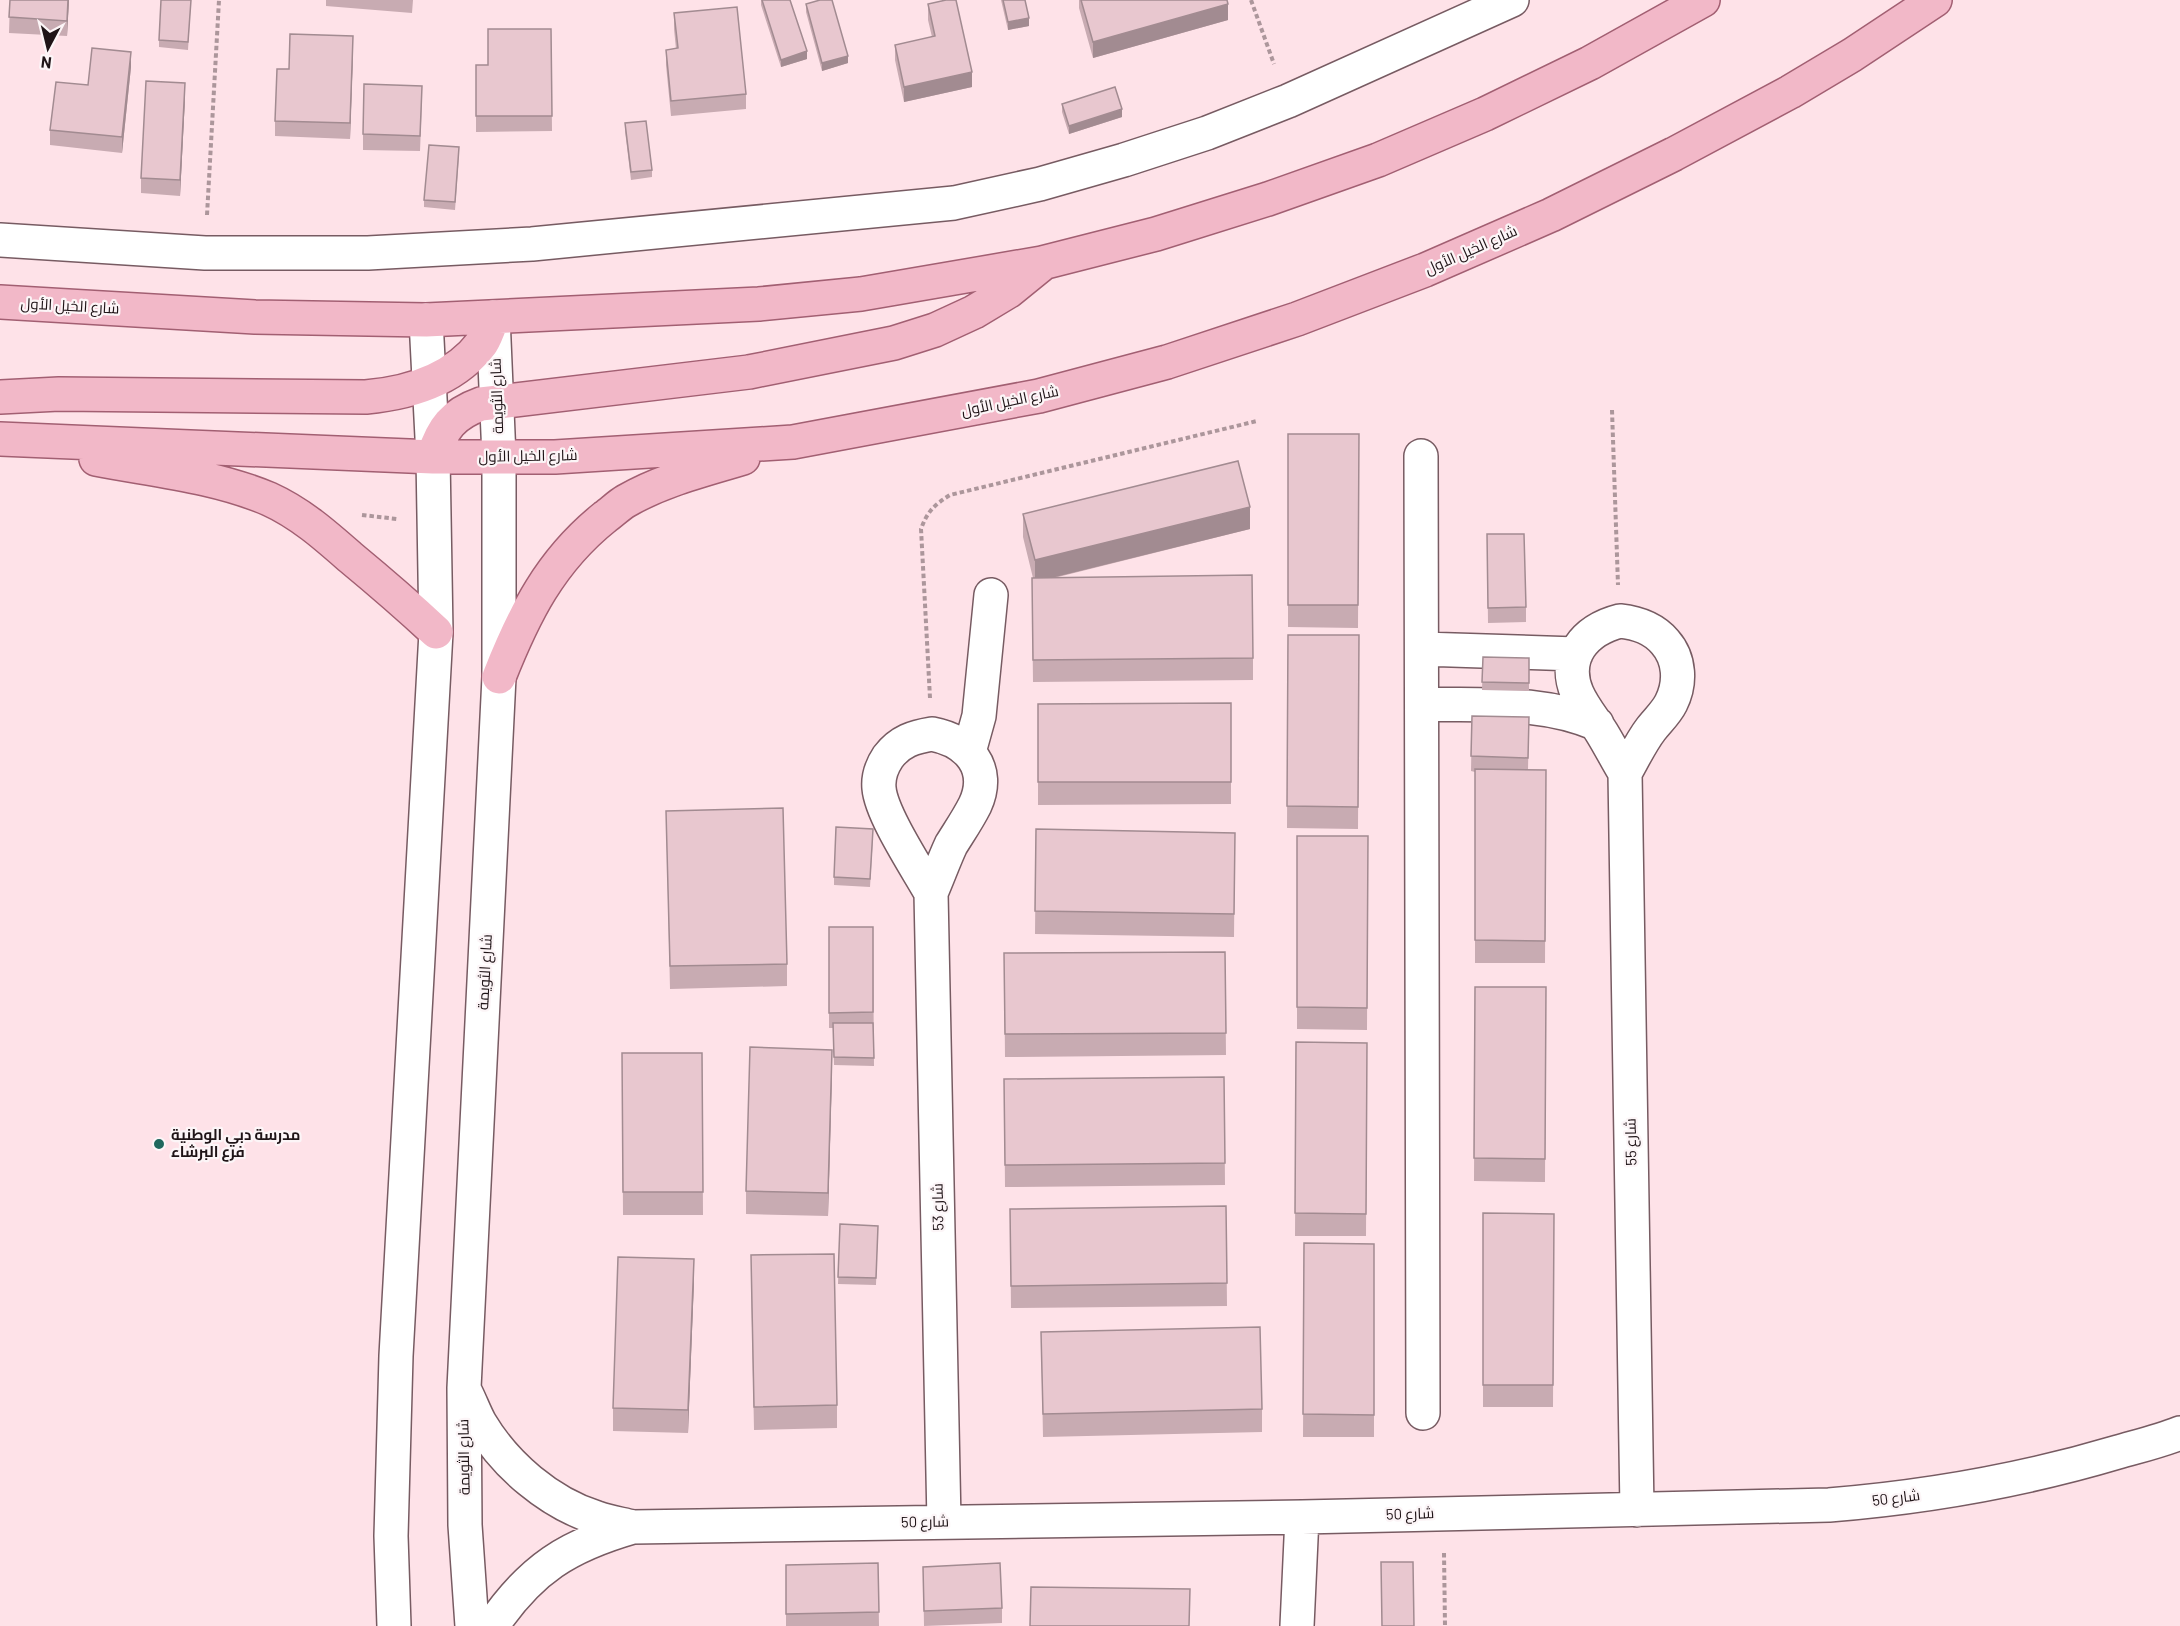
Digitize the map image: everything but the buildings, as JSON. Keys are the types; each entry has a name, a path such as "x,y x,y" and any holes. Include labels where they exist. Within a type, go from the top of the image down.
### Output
{"main road":[{"name":"شارع الخيل الأول","path":"0,302 255,317 426,320 759,304 861,294 1042,263 1156,234 1268,199 1378,160 1485,114 1590,63 1703,0"},
{"name":"شارع الخيل الأول","path":"0,440 432,457 555,457 793,442 1040,396 1155,365 1297,319 1425,270 1551,215 1674,154 1842,61 1935,0"},
{"path":"432,457 439,438 450,421 467,409 497,402 749,372 894,343 935,330 974,312 1009,291 1042,263"},
{"path":"0,397 59,394 366,397 402,392 429,383 451,372 483,341 494,317"},
{"path":"0,440 209,481 240,488 270,500 298,514 324,533 436,632"},
{"path":"500,677 517,632 540,589 564,555 596,524 625,501 654,487 793,442"}],"street":[{"path":"0,240 204,252 286,254 462,249 954,203 1040,184 1207,133 1288,101 1512,0"},
{"name":"شارع الثويمة","path":"472,1626 465,1525 464,1388 500,677 500,457 494,317"},
{"path":"394,1626 391,1536 396,1356 436,632 426,320"},
{"path":"1421,456 1423,1413"},
{"path":"969,752 979,716 991,594"},
{"path":"1620,621 1634,622 1660,636 1670,647 1678,676 1671,705 1651,729 1625,773 1578,696 1573,669 1576,654 1582,642 1593,632 1620,621"},
{"path":"1422,650 1576,654"},
{"path":"1422,704 1532,707 1556,710 1597,724"},
{"path":"932,734 952,740 969,752 976,763 980,777 980,790 975,804 949,850 932,893 889,817 879,789 880,774 885,761 894,749 905,741 932,734"},
{"name":"شارع 55","path":"1625,773 1637,1510"},
{"name":"شارع 53","path":"932,893 944,1522"},
{"name":"شارع 50","path":"464,1388 479,1422 501,1453 529,1480 561,1501 595,1518 633,1527 1302,1517 1829,1505 1897,1499 1966,1489 2035,1474 2180,1433"},
{"path":"1297,1626 1302,1517"},
{"name":"شارع 50","path":"492,1626 511,1599 536,1574 565,1553 598,1537 633,1527"}],"path":[{"path":"204,252 219,0"},
{"path":"1251,0 1288,101"},
{"path":"1611,410 1620,621"},
{"path":"932,734 921,529 927,514 934,505 950,495 1257,421"},
{"path":"1444,1513 1445,1626"}],"place":[{"name":"مدرسة دبي الوطنية فرع البرشاء","path":"159,1144"}]}
